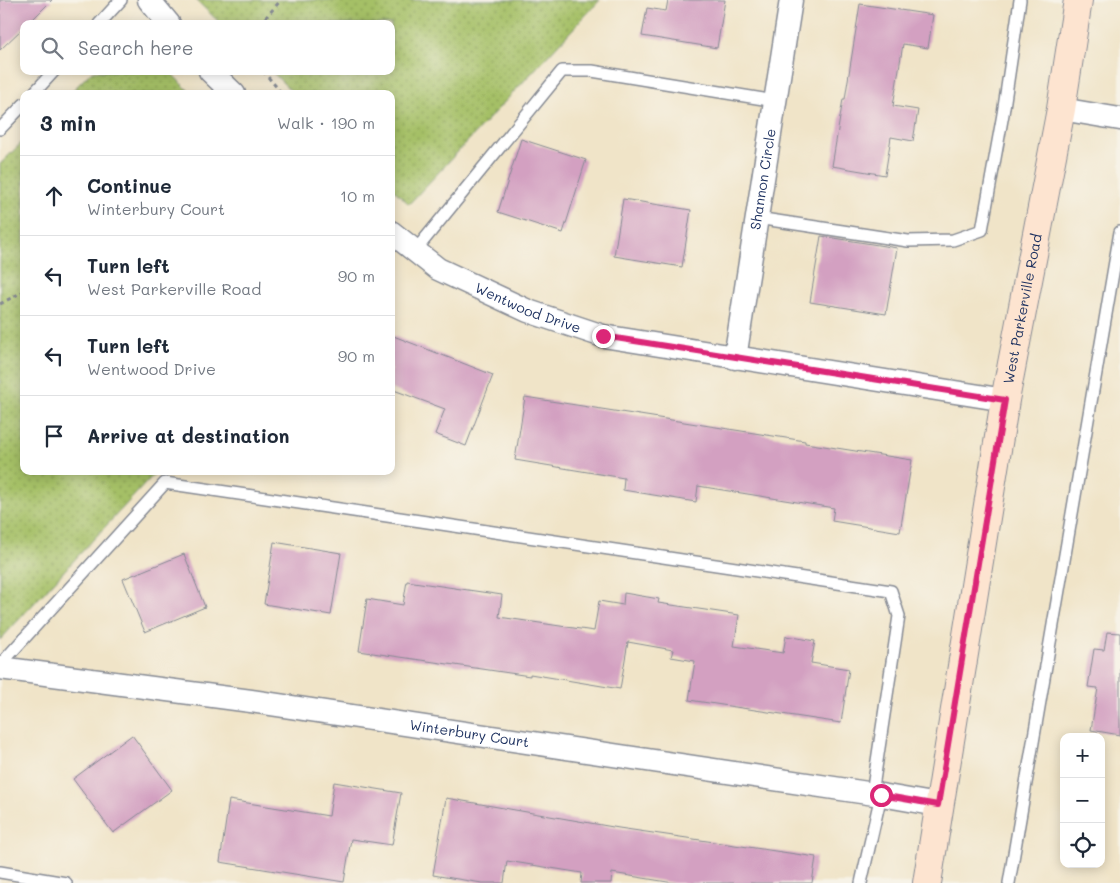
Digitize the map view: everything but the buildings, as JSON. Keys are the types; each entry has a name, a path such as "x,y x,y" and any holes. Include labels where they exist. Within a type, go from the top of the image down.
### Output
{"main road":[{"name":"West Parkerville Road","path":"927,883 938,805 1005,400 1061,109 1078,0"}],"street":[{"path":"148,0 166,20"},
{"name":"Shannon Circle","path":"735,358 791,0"},
{"path":"214,75 230,90"},
{"path":"1061,109 1120,119"},
{"name":"Wentwood Drive","path":"395,235 438,269 528,311 603,336 1005,400"},
{"name":"Winterbury Court","path":"0,667 251,701 938,805"}],"lane":[{"path":"103,20 121,0"},
{"path":"757,218 908,241 953,240 982,230 1003,114 1020,0"},
{"path":"416,251 562,71 592,71 775,101"},
{"path":"37,90 50,75"},
{"path":"0,129 20,108"},
{"path":"1010,883 1120,232"},
{"path":"0,667 165,483 891,591 899,616 876,795 861,883"},
{"path":"0,872 66,883"}],"path":[{"path":"264,20 281,0"},
{"path":"266,75 279,90"},
{"path":"0,304 20,292"}],"green space":[{"path":"196,0 600,0 409,204 395,191 395,90 290,90 275,75 395,75 395,20 217,20"},
{"path":"88,75 173,75 188,90 73,90"},
{"path":"20,144 20,475 153,475 0,640 0,164"}],"route":[{"path":"603,336 1005,400 938,805 881,795"}]}
